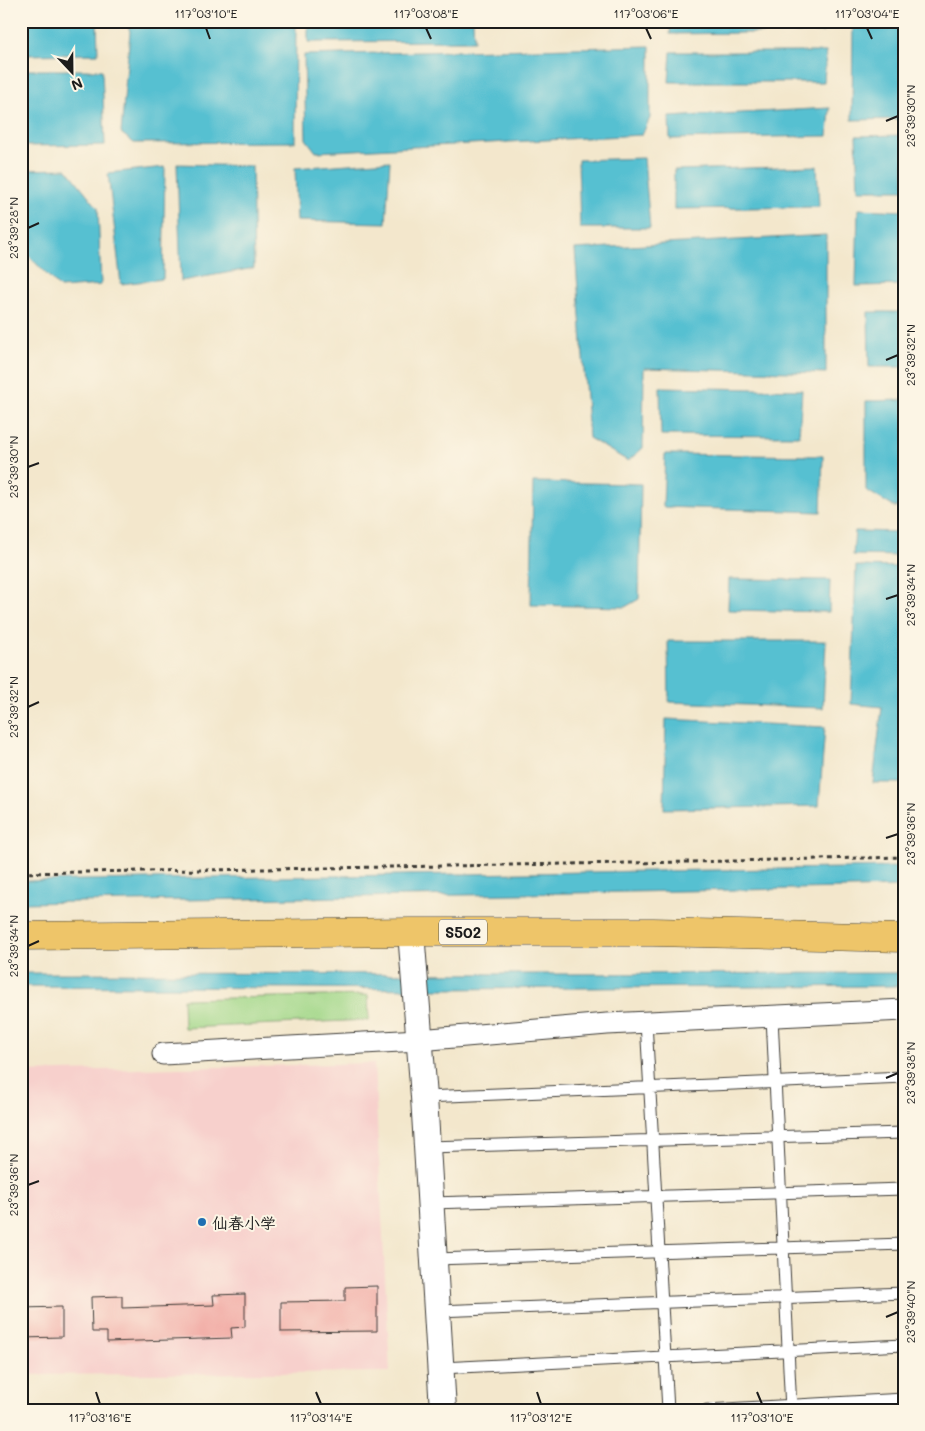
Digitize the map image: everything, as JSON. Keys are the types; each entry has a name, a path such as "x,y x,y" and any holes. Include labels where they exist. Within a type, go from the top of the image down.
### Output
{"main road":[{"name":"S502","path":"21,936 411,932 653,932 904,938"}],"street":[{"path":"411,932 424,1097 443,1410"},
{"path":"163,1054 419,1040 646,1022 904,1010"}],"lane":[{"path":"772,1017 790,1407"},
{"path":"646,1022 668,1410"},
{"path":"424,1097 904,1076"},
{"path":"427,1148 904,1133"},
{"path":"431,1203 904,1189"},
{"path":"434,1259 904,1244"},
{"path":"437,1311 904,1293"},
{"path":"440,1368 904,1344"},
{"path":"707,1410 790,1407 904,1399"}],"path":[{"path":"21,873 904,857"}],"shaded area":[{"name":"仙春小学","path":"374,1063 390,1372 21,1375 21,1072"}],"green space":[{"path":"368,995 369,1020 184,1028 183,999"}],"water":[{"path":"21,21 97,21 98,54 21,55"},
{"path":"127,21 296,21 295,142 134,143 121,133 130,32"},
{"path":"308,21 473,21 474,41 308,42"},
{"path":"671,21 823,21 823,32 670,34"},
{"path":"853,21 904,21 904,119 852,120"},
{"path":"650,46 650,118 642,135 316,152 306,139 304,55"},
{"path":"671,52 826,52 824,82 669,82"},
{"path":"21,70 102,70 105,145 21,146"},
{"path":"830,108 828,136 670,139 669,117"},
{"path":"904,135 904,190 858,190 856,136"},
{"path":"644,158 650,228 580,228 578,160"},
{"path":"390,161 386,223 297,221 295,168"},
{"path":"177,164 252,166 254,268 181,281"},
{"path":"817,166 819,207 674,209 674,170"},
{"path":"165,167 163,279 121,284 108,173"},
{"path":"67,169 98,208 101,285 60,288 28,255 21,254 21,170"},
{"path":"858,209 904,211 904,285 856,286"},
{"path":"826,235 826,373 644,368 643,448 628,461 589,438 575,249"},
{"path":"868,312 904,312 904,367 869,367"},
{"path":"660,387 802,390 799,436 661,435"},
{"path":"904,400 904,507 894,507 866,490 866,401"},
{"path":"665,454 823,456 821,512 663,507"},
{"path":"533,482 641,484 639,599 625,607 531,605"},
{"path":"855,531 904,532 904,556 853,555"},
{"path":"856,566 904,567 904,783 873,783 882,707 851,704"},
{"path":"729,579 830,580 829,612 728,610"},
{"path":"668,641 826,641 823,708 669,702"},
{"path":"666,719 825,727 819,806 664,809"},
{"path":"904,867 904,887 21,903 21,881"},
{"path":"21,973 904,973 904,986 434,989 21,986"}],"building":[{"path":"377,1286 377,1331 281,1332 281,1302 345,1301 345,1287"},
{"path":"245,1294 245,1327 231,1328 232,1338 107,1342 107,1332 92,1332 91,1297 122,1296 122,1308 214,1305 213,1295"},
{"path":"62,1307 62,1337 21,1338 21,1308"}],"place":[{"name":"仙春小学","path":"202,1222"}]}
